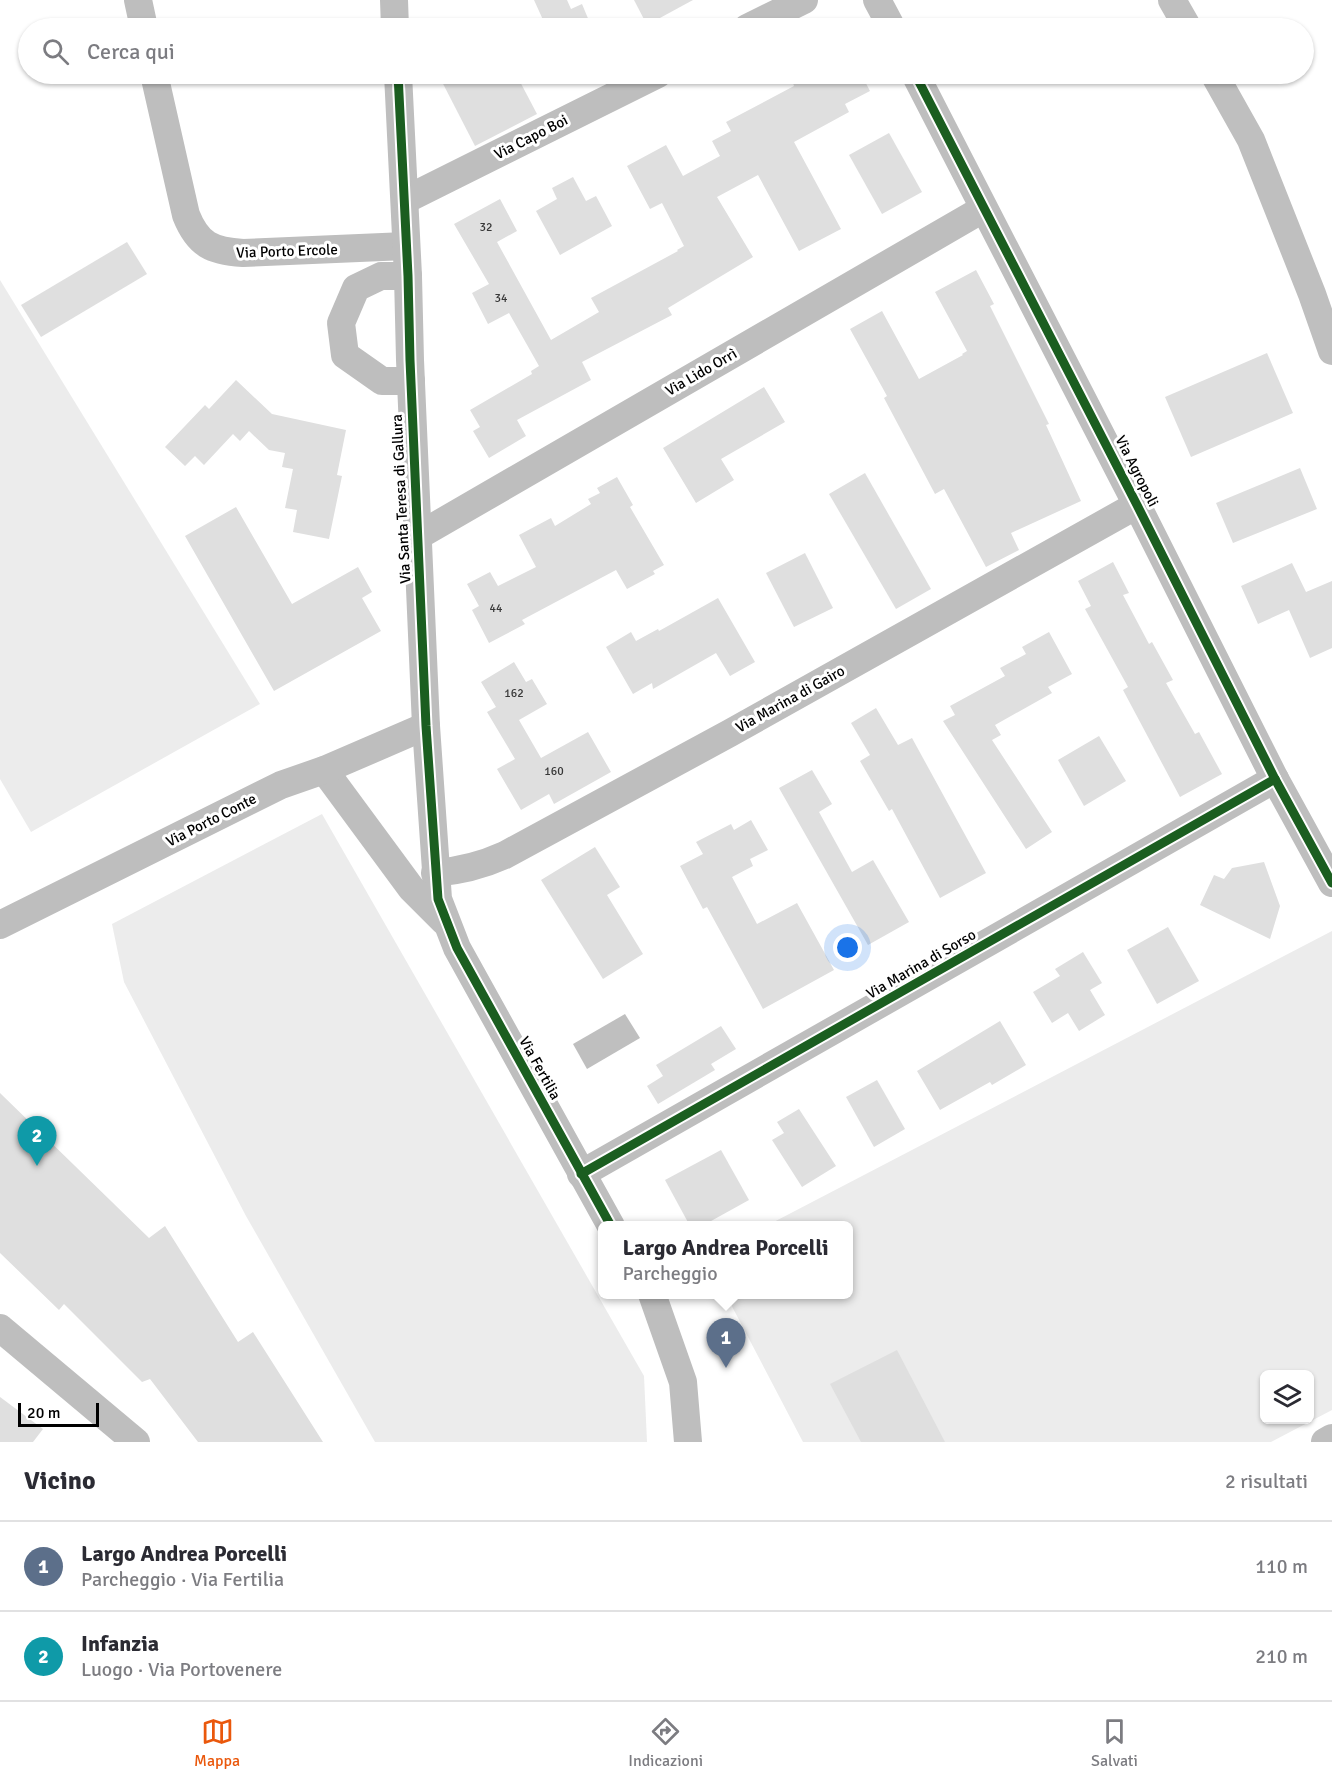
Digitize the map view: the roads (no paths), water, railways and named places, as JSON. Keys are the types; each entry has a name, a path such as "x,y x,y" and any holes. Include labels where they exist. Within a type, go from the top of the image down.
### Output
{"street":[{"path":"138,0 142,18"},
{"path":"393,0 394,18"},
{"path":"767,18 804,0"},
{"path":"877,0 887,18"},
{"name":"Via Porto Ercole","path":"156,84 186,215 192,230 203,242 220,250 243,253 406,246"},
{"name":"Via Santa Teresa di Gallura","path":"399,84 426,726 435,873 438,899 446,922"},
{"name":"Via Capo Boi","path":"405,200 638,84"},
{"name":"Via Agropoli","path":"920,84 1275,779 1332,883"},
{"name":"Via Lido Orrì","path":"418,536 983,209"},
{"path":"408,276 381,276 356,288 341,323 345,356 382,381 411,381"},
{"name":"Via Marina di Gairo","path":"435,873 478,865 505,855 730,733 1137,505"},
{"name":"Via Porto Conte","path":"0,925 281,785 324,770 426,726"},
{"path":"324,770 411,888 446,922"},
{"name":"Via Marina di Sorso","path":"581,1174 1275,779"},
{"name":"Via Fertilia","path":"446,922 456,948 608,1221"},
{"path":"654,1299 683,1382 688,1442"},
{"path":"0,1328 136,1442"},
{"path":"1325,1442 1332,1438"}],"waterway":[{"path":"1172,0 1182,18"},
{"path":"1220,84 1251,140 1332,351"}],"place":[{"name":"Infanzia","path":"37,1166"},
{"name":"Largo Andrea Porcelli","path":"726,1368"}]}
